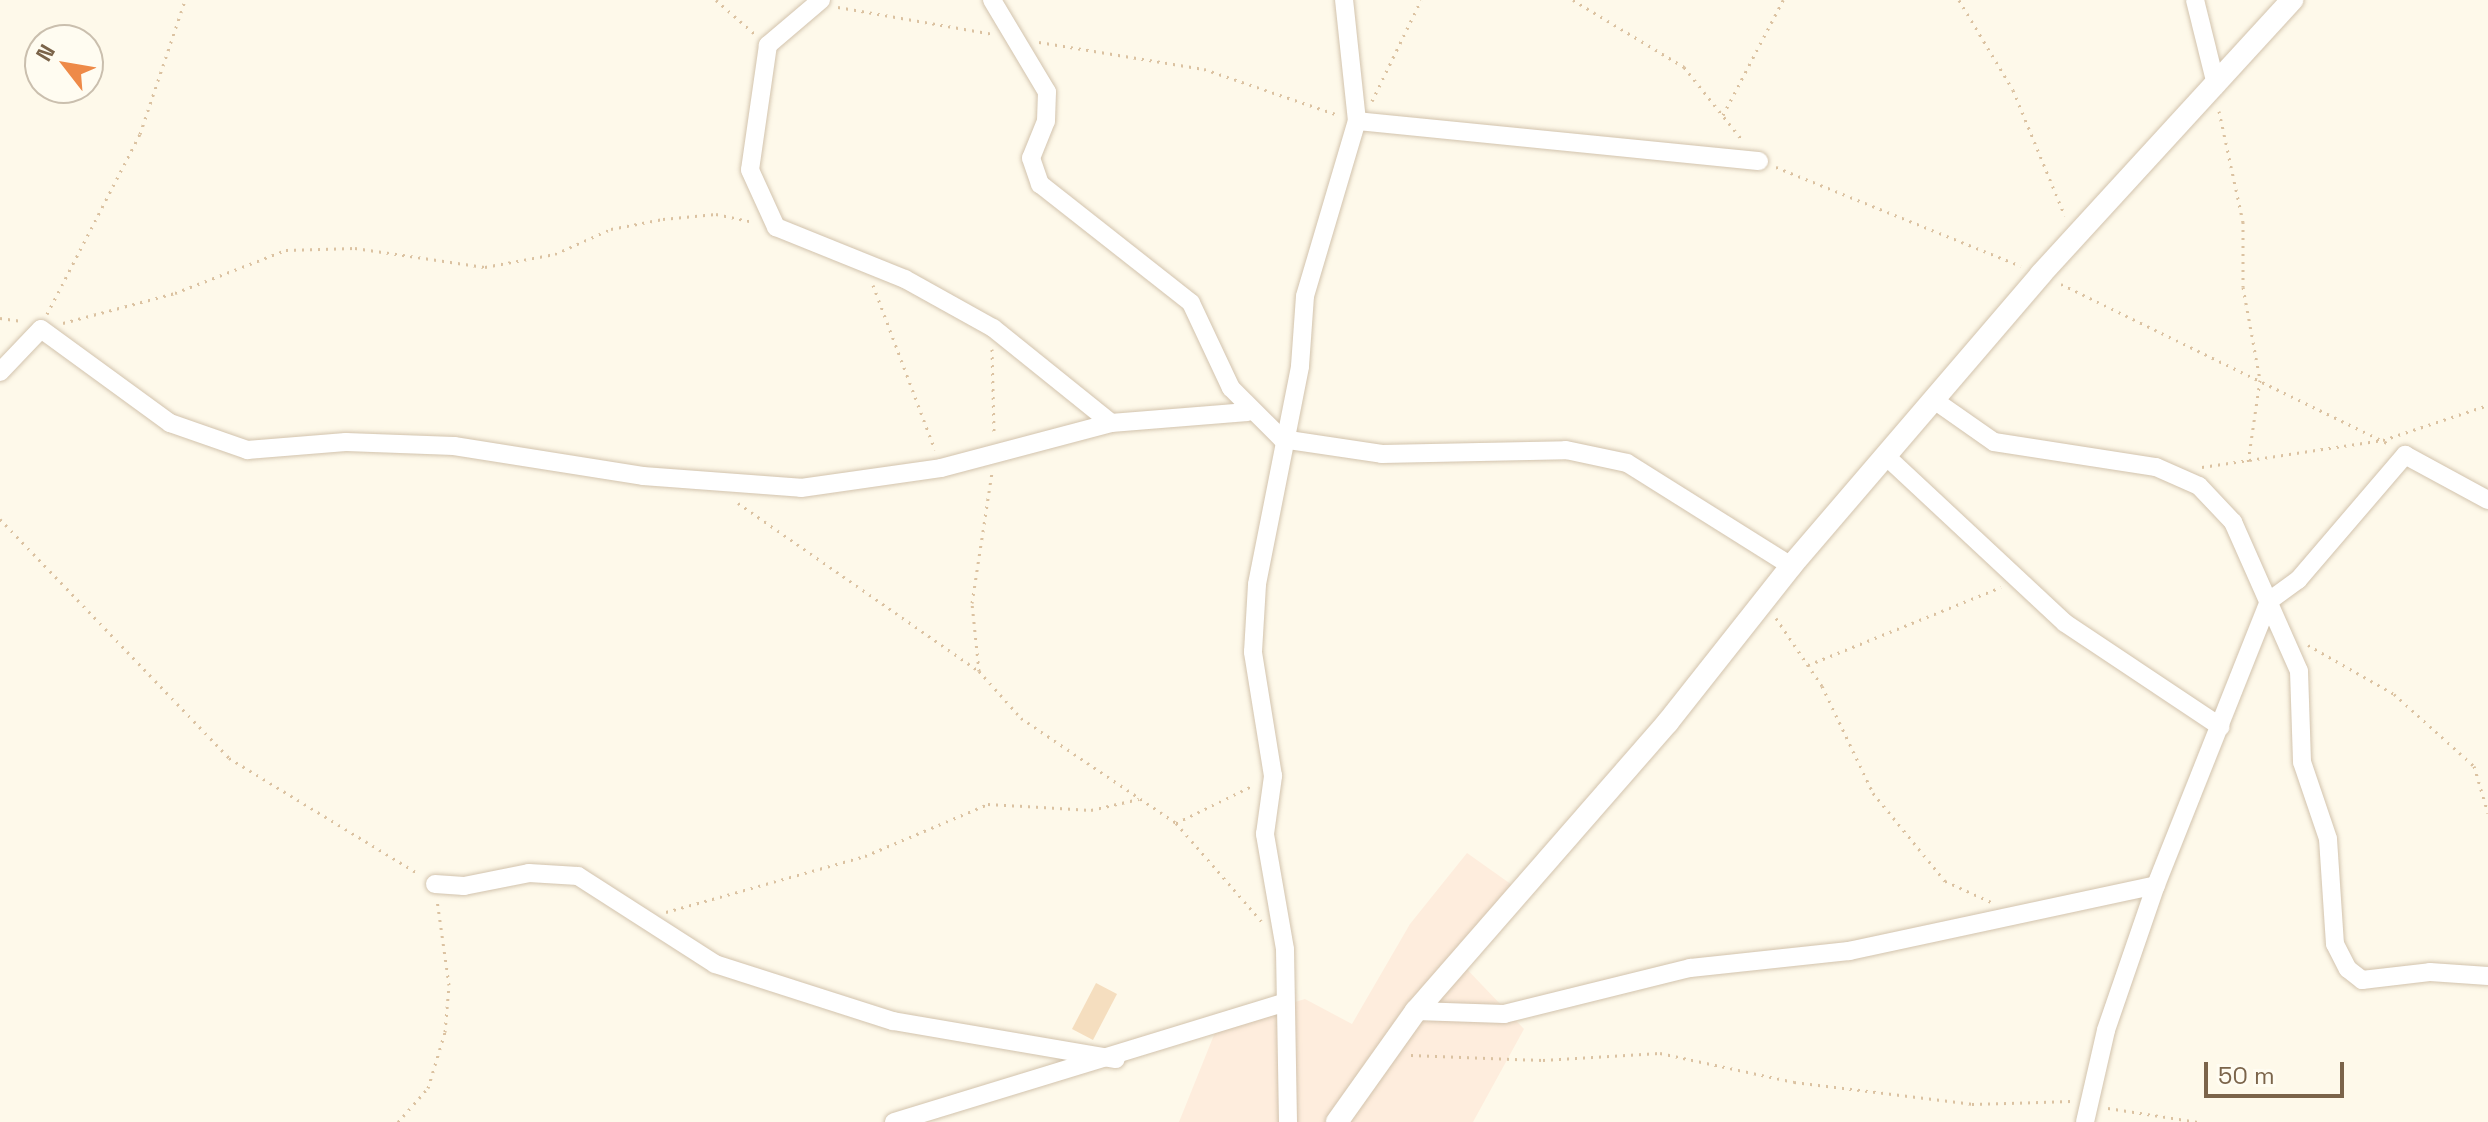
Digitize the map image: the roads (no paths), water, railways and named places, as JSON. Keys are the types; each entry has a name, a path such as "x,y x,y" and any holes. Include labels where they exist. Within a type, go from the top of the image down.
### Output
{"street":[{"path":"992,0 1019,38 1047,92 1046,121 1031,158 1040,184 1191,303 1248,412 1282,439 1382,454 1566,450 1627,463 1791,566"},
{"path":"1288,1122 1285,949 1265,834 1273,776 1253,652 1257,584 1305,296 1357,117 1344,0"},
{"path":"2195,0 2216,85"},
{"path":"1337,1122 1382,1054 1416,1011 1765,602 1791,566 2041,274 2076,241 2292,0"},
{"path":"819,2 768,45 750,170 776,227 862,262 993,328 1111,423"},
{"path":"1357,117 1759,161"},
{"path":"0,372 41,329 170,423 247,450 346,442 454,446 643,476 801,488 941,468 994,451 1111,423 1248,412"},
{"path":"1934,400 2007,446 2171,474 2199,486 2233,522 2286,633 2302,696 2302,762 2328,839 2335,944 2348,969 2362,980 2430,972 2488,976"},
{"path":"2085,1122 2156,885 2269,601 2298,580 2405,455 2488,500"},
{"path":"1887,457 2018,578 2138,677 2221,727"},
{"path":"435,884 452,888 559,871 647,918 715,964 893,1021 1116,1059"},
{"path":"1416,1011 1504,1014 1690,968 1849,951 2028,918 2156,885"},
{"path":"894,1122 1116,1059 1284,1003"}]}
